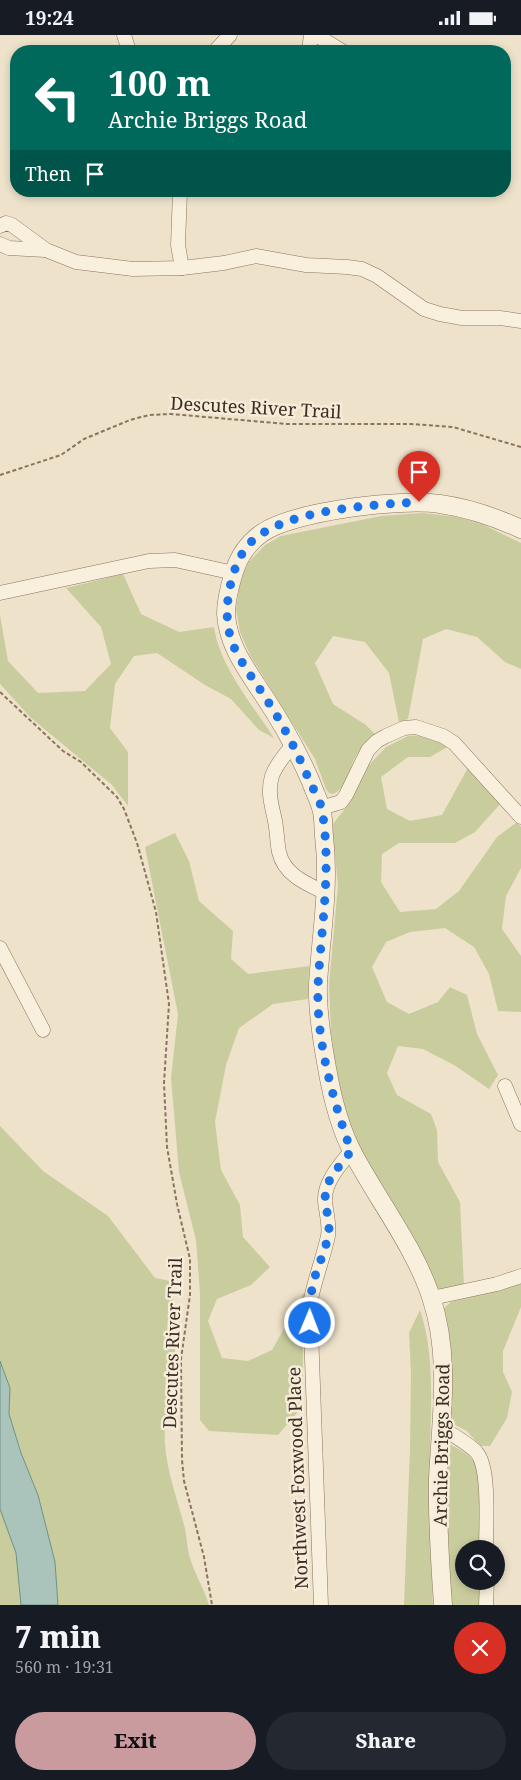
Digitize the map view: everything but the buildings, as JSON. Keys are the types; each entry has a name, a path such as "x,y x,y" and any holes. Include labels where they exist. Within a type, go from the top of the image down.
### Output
{"street":[{"path":"221,45 230,35"},
{"path":"316,35 332,45"},
{"path":"180,197 178,245 182,268"},
{"path":"0,226 6,223 12,225 46,251"},
{"path":"0,245 8,248 46,251 76,262 134,269 182,268 224,263 256,256 306,265 362,269 377,275 424,309 462,318 500,318 521,321"},
{"name":"Archie Briggs Road","path":"443,1605 438,1525 438,1481 444,1385 442,1351 432,1298 404,1242 351,1151 332,1094 321,1030 318,988 326,893 326,854 321,808 293,743 244,666 232,642 226,612 238,560 248,545 264,531 304,517 376,505 419,502 440,504 476,512 521,529"},
{"path":"0,593 149,561 175,560 234,573"},
{"path":"321,808 341,802 368,750 377,741 404,728 416,727 443,736 454,743 521,817"},
{"path":"293,743 276,768 270,785 269,794 276,823 280,853 286,867 298,879 326,893"},
{"path":"0,948 43,1029"},
{"path":"505,1086 521,1124"},
{"name":"Northwest Foxwood Place","path":"321,1605 310,1304 313,1284 328,1237 329,1227 325,1199 327,1186 351,1151"},
{"path":"432,1298 497,1284 521,1276"},
{"path":"442,1428 477,1452 483,1462 486,1490 486,1540"},
{"path":"486,1605 487,1590"}],"path":[{"name":"Descutes River Trail","path":"0,475 61,455 84,439 130,420 149,415 171,413 287,424 412,424 453,427 521,447"},
{"name":"Descutes River Trail","path":"0,692 63,751 81,762 117,797 124,809 137,843 156,912 169,1004 164,1083 167,1147 177,1204 190,1259 190,1295 181,1359 182,1460 184,1481 204,1557 212,1605"}],"green space":[{"path":"422,513 458,517 484,525 521,543 521,669 505,662 477,637 446,629 423,639 408,719 399,722 389,673 365,642 333,636 315,663 333,704 366,725 376,735 356,756 342,787 333,794 329,793 315,759 251,657 240,632 236,609 240,580 249,562 265,545 281,536 381,516"},
{"path":"123,574 141,614 179,632 214,627 217,642 230,671 274,738 259,730 231,699 205,685 157,653 134,656 115,684 110,728 128,752 128,806 112,785 31,718 0,684 0,615 8,661 38,693 85,691 111,664 101,627 66,588"},
{"path":"424,735 449,746 430,757 408,757 381,777 387,809 410,821 442,815 469,766 501,803 475,832 455,843 399,843 382,854 381,882 400,912 436,909 459,891 497,837 517,822 521,827 521,868 506,896 502,929 521,956 521,1012 498,1011 489,974 474,947 445,928 410,932 386,942 372,967 387,1002 409,1014 438,1002 450,987 467,995 477,1034 498,1075 489,1089 454,1065 423,1049 398,1046 387,1073 397,1095 431,1114 437,1130 438,1162 460,1202 464,1286 445,1290 434,1286 354,1137 338,1084 331,1032 329,985 338,885 332,825 348,805 369,765 386,747 408,736"},
{"path":"175,833 189,861 199,901 233,931 231,959 248,974 309,966 308,999 273,1004 239,1028 226,1065 215,1122 221,1170 240,1205 243,1237 270,1267 251,1285 217,1299 208,1321 222,1358 248,1361 272,1350 304,1293 302,1407 278,1435 209,1431 200,1420 200,1293 196,1240 179,1172 171,1078 178,1014 145,847"},
{"path":"0,1126 43,1171 108,1216 155,1278 170,1281 176,1338 167,1404 166,1455 185,1529 189,1555 209,1605 58,1605 55,1562 9,1414 10,1388 0,1361"},
{"path":"521,1284 521,1307 503,1351 503,1372 512,1392 507,1418 490,1446 480,1446 467,1431 451,1423 452,1368 447,1332 442,1315 444,1308 451,1302"},
{"path":"420,1310 428,1346 431,1384 430,1497 433,1605 404,1605 410,1448 411,1373 409,1333"},
{"path":"449,1444 468,1456 477,1466 480,1473 482,1506 480,1540 455,1540 455,1590 480,1590 480,1605 450,1605 446,1511"},
{"path":"0,1481 16,1553 21,1605 0,1605"}],"water":[{"path":"0,1361 10,1388 9,1414 21,1453 38,1495 55,1562 58,1605 21,1605 16,1553 0,1509"}],"route":[{"path":"310,1323 313,1284 328,1237 329,1227 325,1199 327,1186 351,1151 332,1094 321,1030 318,988 326,893 326,854 321,808 293,743 236,653 228,625 227,601 238,560 248,545 264,531 282,523 304,517 376,505 419,502"}]}
